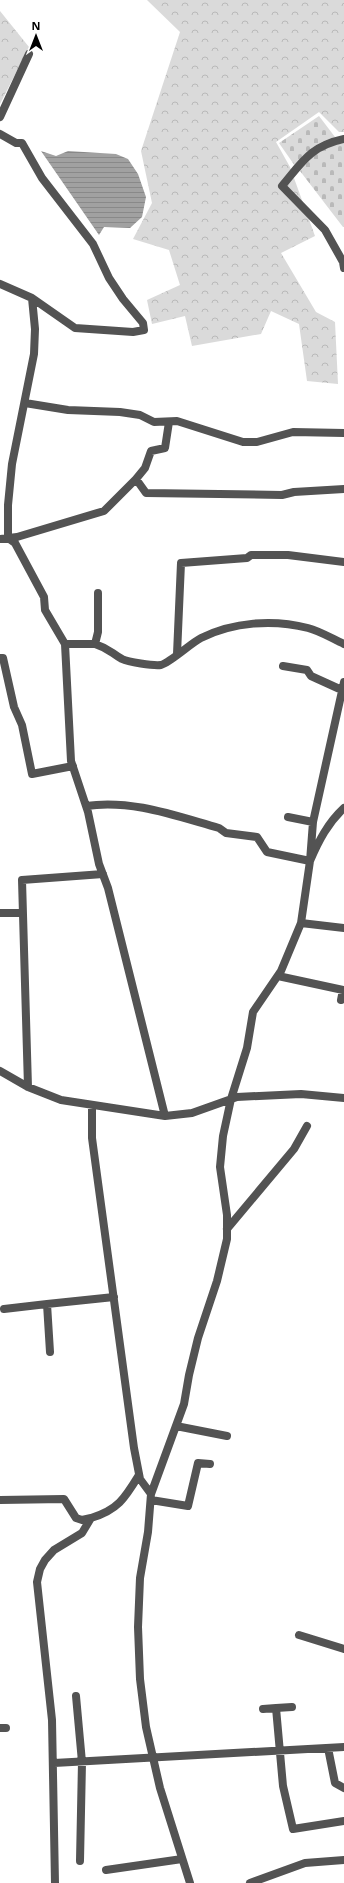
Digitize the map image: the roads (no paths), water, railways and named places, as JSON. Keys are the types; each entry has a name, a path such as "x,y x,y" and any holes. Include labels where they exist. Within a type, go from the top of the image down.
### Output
{"street":[{"path":"0,117 29,54"},
{"path":"0,134 16,143 22,143 42,178 93,244 109,278 123,299 143,323 144,330 133,332 75,328 32,298 0,284"},
{"path":"344,139 328,142 312,150 282,186 325,230 343,262 344,268"},
{"path":"4,538 12,464 34,354 35,329 32,298"},
{"path":"25,403 68,410 120,412 140,415 154,422 177,421 243,442 257,442 293,432 344,433"},
{"path":"4,538 17,537 104,511 145,468 151,451 164,448 169,422"},
{"path":"136,479 146,493 282,495 294,492 344,489"},
{"path":"4,538 15,543 44,596 45,610 64,644 67,704 73,766 86,806 99,864 108,888 165,1116"},
{"path":"177,654 181,563 247,558 251,555 288,555 344,562"},
{"path":"95,644 98,632 98,593"},
{"path":"64,644 95,644 108,648 122,659 133,662 161,665 199,639 216,631 249,623 278,623 309,628 344,644"},
{"path":"0,658 3,658 14,707 22,725 32,774 73,766"},
{"path":"283,666 307,670 311,676 342,691"},
{"path":"190,1883 160,1788 146,1727 140,1679 138,1627 140,1578 148,1532 151,1497 184,1404 198,1338 217,1281 227,1239 227,1214 220,1167 223,1136 231,1099 247,1048 254,1012 278,976 301,923 310,860 313,822 324,778 344,682"},
{"path":"86,806 101,804 158,810 219,828 226,833 256,838 267,852 310,860"},
{"path":"310,860 322,834 331,820 344,808"},
{"path":"288,817 313,822"},
{"path":"28,1087 22,880 103,874"},
{"path":"0,913 23,913"},
{"path":"301,923 344,928"},
{"path":"278,976 343,990 341,1000"},
{"path":"0,1071 28,1087 61,1100 92,1106 165,1116 192,1113 236,1097 301,1094 343,1097"},
{"path":"92,1106 92,1138 140,1479 151,1497 188,1506 198,1462 210,1464"},
{"path":"227,1229 294,1149 307,1126"},
{"path":"4,1309 114,1297"},
{"path":"47,1304 50,1352"},
{"path":"176,1426 227,1436"},
{"path":"0,1500 64,1499 76,1518 82,1520 104,1514 117,1506 125,1497 139,1475"},
{"path":"55,1883 54,1763 52,1720 37,1582 40,1569 45,1560 54,1550 82,1532 91,1518"},
{"path":"299,1635 344,1649"},
{"path":"76,1696 82,1762 80,1861"},
{"path":"263,1709 292,1707"},
{"path":"276,1708 283,1786 293,1829 344,1821"},
{"path":"54,1763 154,1759 344,1747"},
{"path":"328,1748 335,1783 344,1788"},
{"path":"106,1870 182,1859"},
{"path":"250,1883 305,1863 344,1860"}]}
